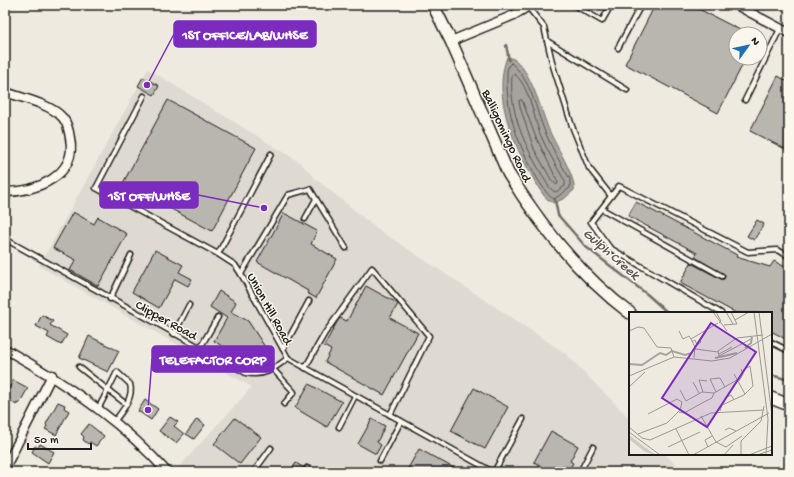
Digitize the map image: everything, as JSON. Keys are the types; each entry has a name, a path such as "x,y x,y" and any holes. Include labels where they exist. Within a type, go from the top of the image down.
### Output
{"street":[{"name":"Balligomingo Road","path":"433,5 451,42 508,173 523,197 551,235 597,284 629,312"},
{"path":"451,42 514,15 529,6"},
{"path":"741,6 789,33"},
{"path":"5,92 43,105 63,118 69,129 71,142 66,165 46,183 19,192 5,192"},
{"path":"5,348 52,376 98,409 167,472"},
{"path":"5,468 52,376"},
{"path":"772,398 789,405"}],"lane":[{"path":"574,5 602,21 611,5"},
{"path":"618,48 641,5"},
{"path":"529,6 544,27 572,126 589,168 611,196"},
{"path":"745,100 781,28"},
{"path":"547,41 627,90"},
{"name":"Union Hill Road","path":"144,96 96,188 218,254 235,265 288,358 493,472"},
{"path":"218,254 271,154"},
{"path":"719,312 610,248 591,222 619,186 748,252 777,250 789,256"},
{"path":"241,274 288,195 310,189 346,248"},
{"path":"305,219 316,199"},
{"path":"602,209 722,276"},
{"name":"Clipper Road","path":"5,239 39,257 110,299 246,373 263,374 288,358"},
{"path":"110,299 131,255"},
{"path":"305,368 325,333 372,268 430,336 390,415"},
{"path":"282,349 309,301"},
{"path":"174,334 189,305"},
{"path":"200,348 218,317"},
{"path":"772,342 789,351"},
{"path":"80,367 126,404"},
{"path":"273,369 294,392 284,404"},
{"path":"98,409 117,372 130,384 131,389 126,404 114,422"},
{"path":"339,427 355,396"},
{"path":"493,472 523,419"},
{"path":"380,461 401,421"},
{"path":"580,472 593,447"},
{"path":"258,472 255,470 270,448"},
{"path":"306,468 314,472"}],"shaded area":[{"path":"148,69 301,163 316,179 379,230 565,353 629,418 629,455 666,455 683,472 178,472 176,470 252,387 39,266"}],"water":[{"path":"507,57 515,60 522,67 528,77 550,132 572,177 574,190 565,198 554,203 547,199 539,189 518,150 512,135 503,103 503,72"}],"building":[{"path":"655,5 691,5 732,26 728,26 728,66 742,66 718,113 625,64"},
{"path":"778,76 789,82 789,151 750,131"},
{"path":"143,77 159,86 154,95 138,86"},
{"path":"168,100 256,148 212,231 123,183"},
{"path":"636,202 737,255 736,257 770,267 774,261 789,269 789,341 772,332 772,312 734,312 680,283 691,263 721,279 724,279 725,276 695,257 697,253 628,216"},
{"path":"73,212 94,224 98,217 127,234 98,286 70,270 76,260 53,248"},
{"path":"284,213 317,231 311,244 337,259 316,298 307,293 308,291 257,262"},
{"path":"757,220 764,224 754,240 747,236"},
{"path":"155,250 183,265 179,272 192,279 188,286 175,279 159,308 132,292"},
{"path":"366,286 397,303 398,304 390,318 418,333 384,395 325,362 331,350 324,346 340,318 347,321"},
{"path":"219,291 236,302 231,312 248,321 265,347 262,353 258,350 251,364 214,341 227,318 210,307"},
{"path":"42,315 53,321 50,325 67,335 61,345 47,337 49,333 36,326"},
{"path":"89,336 119,351 108,372 79,358"},
{"path":"13,380 28,388 19,404 17,403 16,405 5,396"},
{"path":"309,384 342,402 327,427 295,408"},
{"path":"474,388 508,407 485,449 451,431"},
{"path":"145,400 158,409 151,420 138,411"},
{"path":"58,402 65,405 64,408 69,411 56,435 45,429 47,426 46,424"},
{"path":"170,417 178,422 174,426 184,434 176,443 159,431"},
{"path":"235,418 261,437 240,464 214,444"},
{"path":"197,419 205,425 194,439 186,434"},
{"path":"372,419 385,426 377,442 381,445 376,454 358,444"},
{"path":"89,424 104,436 96,446 90,442 88,444 83,440 84,437 81,434"},
{"path":"551,431 578,446 570,461 573,463 568,472 545,472 538,468 540,465 534,462"},
{"path":"40,444 54,452 48,463 32,452 35,446 38,448"},
{"path":"419,449 461,472 406,472"},
{"path":"296,463 304,468 307,472 290,472"}],"waterway":[{"name":"Gulph Creek","path":"506,45 509,60"},
{"name":"Gulph Creek","path":"555,200 558,215 586,247 648,295 667,312"},
{"name":"Gulph Creek","path":"772,375 789,380"}],"place":[{"name":"1ST OFFICE/LAB/WHSE","path":"147,85"},
{"name":"1ST OFF/WHSE","path":"264,208"},
{"name":"TELEFACTOR CORP","path":"148,410"}]}
